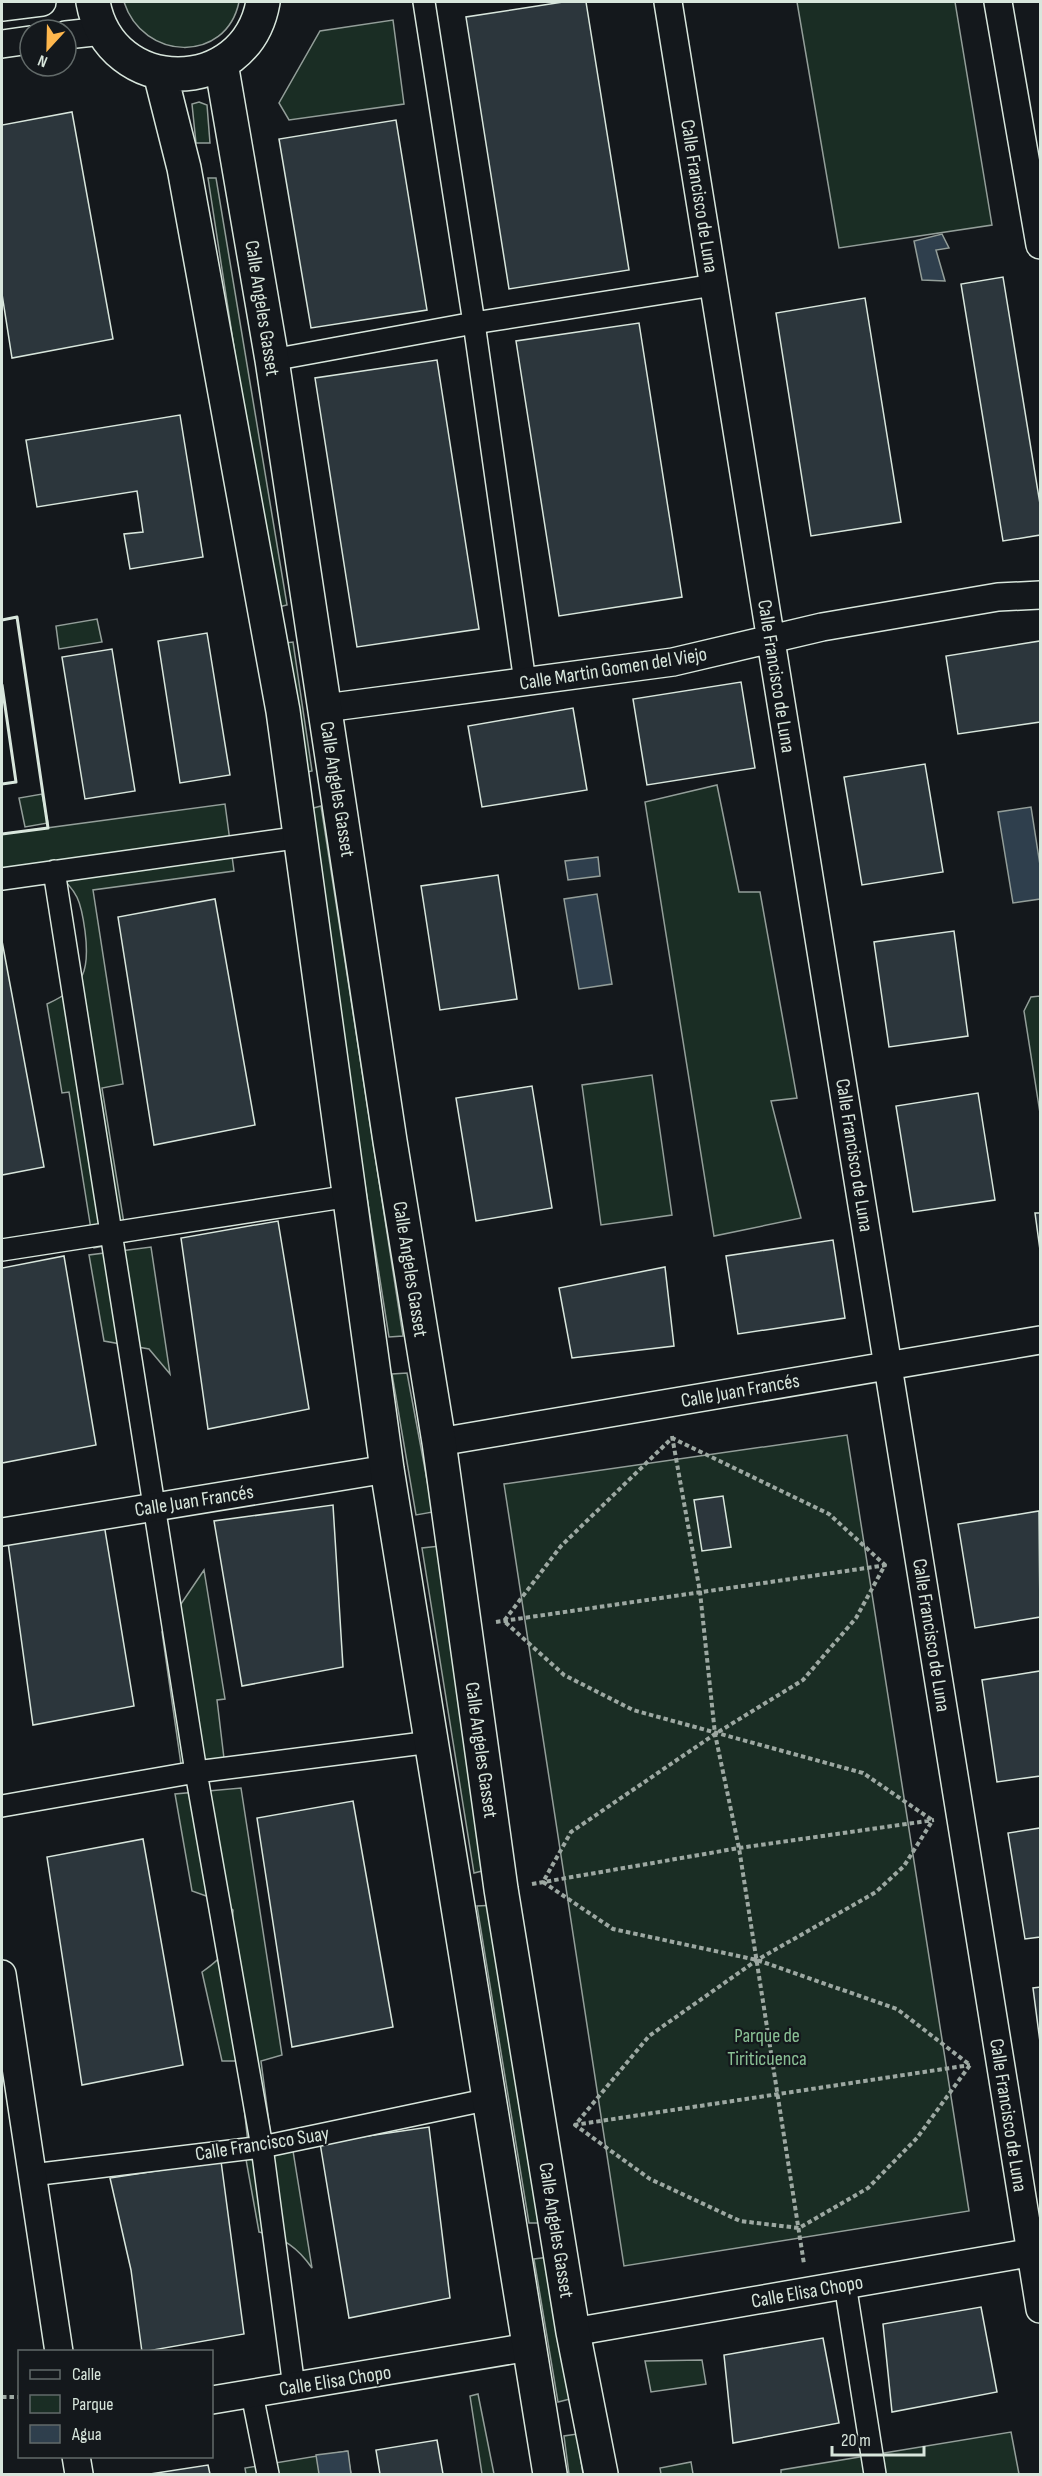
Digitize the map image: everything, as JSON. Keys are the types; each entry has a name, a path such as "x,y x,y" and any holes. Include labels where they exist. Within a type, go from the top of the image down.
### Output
{"street":[{"path":"2,7 42,2"},
{"path":"78,28 98,16 122,53 133,62 160,73 192,74 221,63 249,38 265,2"},
{"path":"424,2 474,323 525,682"},
{"name":"Calle Francisco de Luna","path":"668,2 1000,2061 1036,2252 1041,2309"},
{"path":"998,2 1041,245"},
{"path":"2,44 18,42"},
{"name":"Calle Angeles Gasset","path":"221,63 272,360 390,1141 439,1442 501,1889 573,2332 601,2475"},
{"path":"160,73 184,168 283,711 387,1469 550,2475"},
{"path":"272,360 474,323 714,285"},
{"name":"Calle Martin Gomen del Viejo","path":"325,708 673,662 771,638 998,597 1041,595"},
{"path":"2,879 302,837"},
{"path":"54,872 196,1772 262,2146 294,2386"},
{"path":"2,1250 112,1231 350,1196"},
{"name":"Calle Juan Francés","path":"439,1442 1041,1340"},
{"name":"Calle Juan Francés","path":"2,1532 387,1469"},
{"path":"2,1806 196,1772 431,1742"},
{"path":"2,1974 59,2350"},
{"name":"Calle Francisco Suay","path":"32,2175 262,2146 490,2100"},
{"name":"Calle Elisa Chopo","path":"573,2332 1036,2252"},
{"path":"845,2284 875,2475"},
{"name":"Calle Elisa Chopo","path":"213,2400 529,2347"},
{"path":"252,2394 268,2475"},
{"path":"76,2458 79,2475"}],"path":[{"path":"669,1402 672,1438 682,1482 700,1592 715,1734 739,1848 807,2291"},
{"path":"672,1438 829,1514 885,1565"},
{"path":"504,1621 561,1546 672,1438"},
{"path":"464,1626 920,1560"},
{"path":"543,1882 571,1832 715,1734 803,1680 856,1618 885,1565"},
{"path":"504,1621 564,1675 633,1710 863,1773 933,1820"},
{"path":"501,1889 739,1848 961,1814"},
{"path":"575,2125 648,2036 757,1960 876,1892 904,1866 933,1820"},
{"path":"543,1882 613,1929 757,1960 897,2009 970,2065"},
{"path":"541,2130 1000,2061"},
{"path":"575,2125 650,2179 740,2221 799,2228 868,2188 917,2138 970,2065"},
{"path":"2,2397 18,2397"}],"green space":[{"path":"124,2 239,2 231,22 218,36 202,45 184,47 165,44 148,36 134,21"},
{"path":"797,2 955,2 992,225 839,248"},
{"path":"393,20 404,104 289,120 279,103 320,31"},
{"path":"199,102 207,105 210,143 196,143 192,104"},
{"path":"208,178 216,178 287,605 274,608"},
{"path":"97,619 102,642 59,649 56,626"},
{"path":"293,642 312,771 302,773 278,644"},
{"path":"717,785 739,892 760,892 797,1098 771,1101 801,1218 714,1236 645,802"},
{"path":"42,794 48,823 25,827 19,798"},
{"path":"225,804 234,871 93,890 123,1084 102,1088 127,1242 94,1248 69,1092 62,1093 47,1004 70,991 82,976 87,956 82,912 73,891 54,871 2,879 2,834"},
{"path":"321,806 403,1336 389,1337 306,810"},
{"path":"1040,996 1040,1113 1024,1011 1031,997"},
{"path":"652,1075 672,1215 601,1225 582,1085"},
{"path":"151,1247 170,1374 149,1349 104,1341 89,1255"},
{"path":"407,1373 433,1512 416,1515 392,1374"},
{"name":"Parque de Tiriticuenca","path":"847,1435 969,2211 624,2266 504,1484"},
{"path":"440,1546 490,1869 474,1873 422,1548"},
{"path":"204,1570 225,1699 217,1700 226,1775 218,1780 184,1785 162,1632"},
{"path":"241,1788 282,2055 261,2061 271,2138 248,2143 239,2061 222,2061 202,1972 219,1958 228,1946 232,1931 233,1910 223,1902 192,1891 175,1794"},
{"path":"496,1905 544,2223 529,2223 477,1906"},
{"path":"293,2151 312,2268 289,2244 259,2232 245,2154"},
{"path":"549,2257 574,2398 558,2402 534,2259"},
{"path":"702,2360 706,2384 651,2392 645,2361"},
{"path":"478,2394 494,2474 482,2474 470,2396"},
{"path":"1011,2432 1019,2474 781,2474 781,2470"},
{"path":"577,2434 583,2474 569,2474 564,2436"},
{"path":"347,2451 351,2474 246,2474 245,2468"},
{"path":"691,2462 693,2474 661,2474 660,2468"}],"water":[{"path":"942,234 949,248 936,250 945,281 922,280 914,241"},
{"path":"1031,807 1040,865 1040,899 1013,903 998,812"},
{"path":"598,857 600,876 568,880 565,861"},
{"path":"597,894 612,984 579,989 564,899"},
{"path":"348,2451 351,2474 319,2474 316,2455"}],"building":[{"path":"563,2 586,2 629,270 509,289 466,17"},
{"path":"72,112 113,339 12,358 2,294 2,125"},
{"path":"396,120 427,310 311,328 279,139"},
{"path":"1003,277 1040,504 1040,535 1003,541 961,284"},
{"path":"865,298 901,522 811,536 776,313"},
{"path":"639,323 682,597 559,616 516,341"},
{"path":"437,360 479,629 357,647 315,378"},
{"path":"180,415 203,557 130,569 124,534 143,532 137,491 37,507 26,440"},
{"path":"207,633 230,775 180,783 158,641"},
{"path":"1040,641 1040,722 958,734 946,656"},
{"path":"112,649 135,791 85,799 62,657"},
{"path":"741,682 755,768 647,785 633,699"},
{"path":"573,708 587,790 482,807 468,726"},
{"path":"925,764 943,872 862,885 844,777"},
{"path":"498,875 517,999 440,1010 421,886"},
{"path":"215,899 255,1125 154,1145 118,917"},
{"path":"954,931 968,1036 889,1047 874,942"},
{"path":"2,941 44,1167 2,1175"},
{"path":"532,1086 552,1208 476,1221 456,1098"},
{"path":"978,1093 995,1200 913,1212 896,1106"},
{"path":"1035,1213 1040,1213 1040,1250"},
{"path":"278,1221 309,1409 208,1429 181,1238"},
{"path":"833,1240 845,1318 738,1334 726,1256"},
{"path":"64,1256 96,1445 2,1463 2,1268"},
{"path":"665,1267 674,1346 572,1358 559,1288"},
{"path":"723,1496 731,1547 702,1551 694,1500"},
{"path":"333,1505 343,1667 242,1686 214,1521"},
{"path":"1039,1511 1040,1617 975,1628 958,1524"},
{"path":"103,1518 134,1706 33,1725 7,1535"},
{"path":"1040,1671 1040,1776 997,1782 982,1680"},
{"path":"353,1801 393,2027 292,2047 257,1818"},
{"path":"1040,1828 1040,1937 1025,1939 1008,1833"},
{"path":"143,1839 183,2065 82,2085 47,1857"},
{"path":"1040,1987 1040,2042 1033,1988"},
{"path":"429,2127 450,2298 349,2318 320,2143"},
{"path":"221,2161 244,2334 142,2350 131,2270 110,2178"},
{"path":"981,2307 997,2392 892,2412 883,2324"},
{"path":"823,2338 839,2423 733,2443 724,2355"},
{"path":"437,2440 443,2474 380,2474 376,2450"},
{"path":"208,2465 210,2474 150,2474"}],"wall":[{"path":"2,620 17,617 48,828 2,834"},
{"path":"2,685 16,782 2,784"}]}
